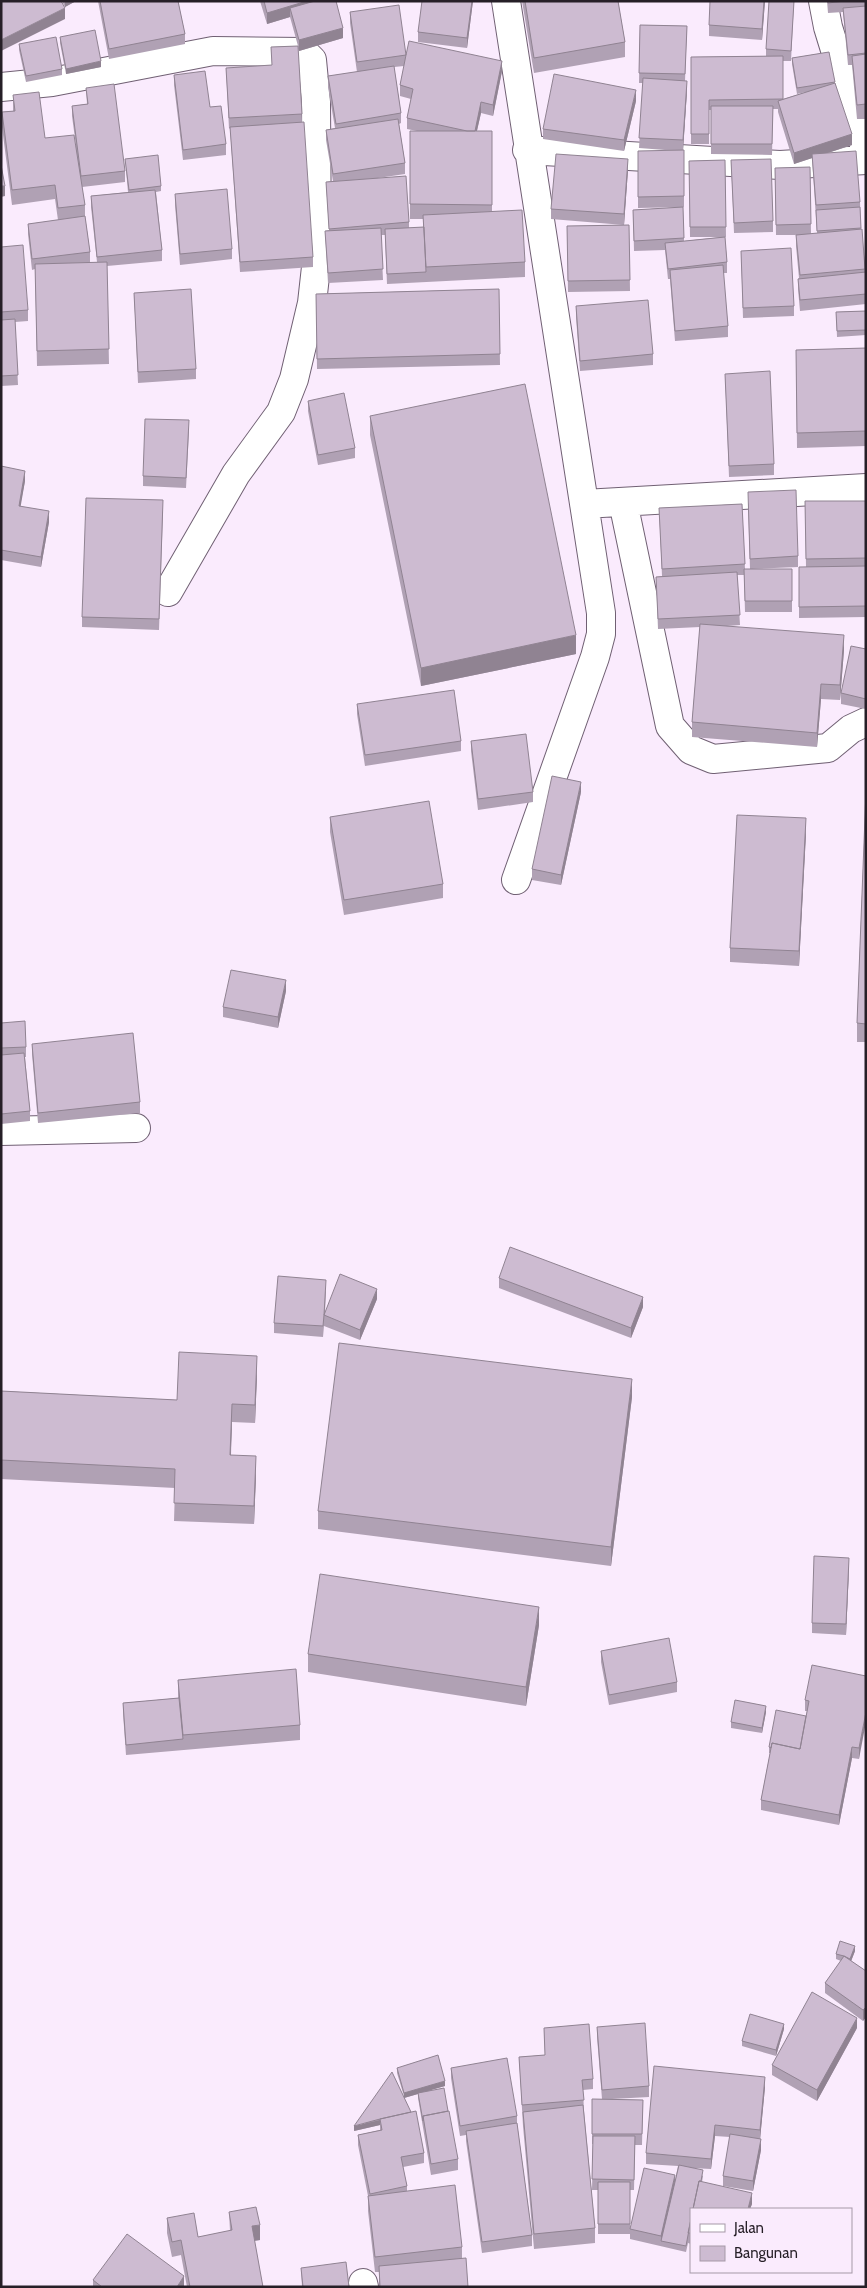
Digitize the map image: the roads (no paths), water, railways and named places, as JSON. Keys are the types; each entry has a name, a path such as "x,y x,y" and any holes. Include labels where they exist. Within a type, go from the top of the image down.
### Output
{"street":[{"path":"506,1 527,150 601,613 601,634 595,657 516,880"},
{"path":"823,1 828,27 866,151"},
{"path":"1,87 52,82 213,50 304,52 312,60 316,111 317,258 312,303 296,370 281,412 236,474 168,592"},
{"path":"527,150 780,165 866,160"},
{"path":"584,504 866,488"},
{"path":"624,502 670,726 682,742 691,750 713,759 828,748 851,729 866,722"},
{"path":"1,1131 136,1128"}]}
